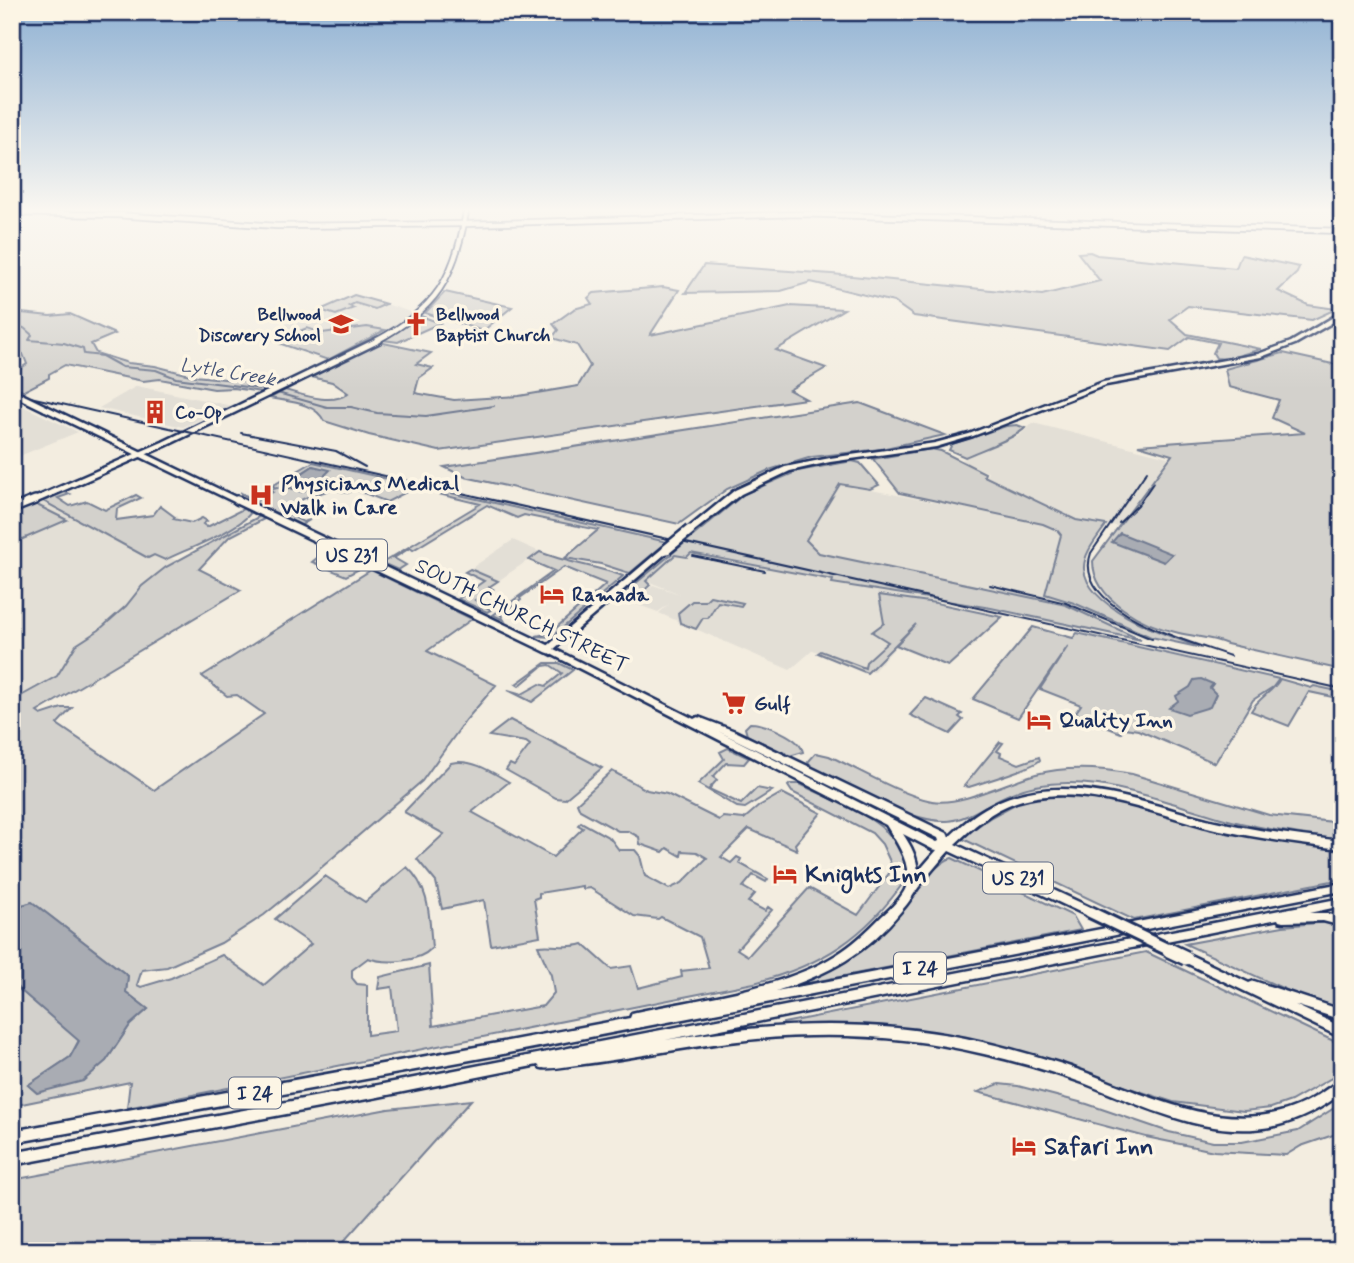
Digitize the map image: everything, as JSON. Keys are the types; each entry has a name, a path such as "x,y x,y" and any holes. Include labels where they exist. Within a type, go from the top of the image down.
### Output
{"highway":[{"path":"548,649 738,492 788,469 830,460 918,449 955,440 1105,383 1259,356 1293,343 1339,315"},
{"name":"SOUTH CHURCH STREET","path":"548,649 673,711 724,741 936,846 946,845 1342,1033"},
{"name":"SOUTH CHURCH STREET","path":"673,711 733,733 943,836 946,845"},
{"path":"498,1049 790,981 839,959 896,910 946,845 973,820 1003,803 1029,794 1066,793 1094,796 1285,838 1342,845"},
{"path":"890,823 910,857 913,887"},
{"name":"I 24","path":"12,1137 498,1049 1342,887"},
{"name":"I 24","path":"12,1160 1342,902"},
{"path":"1256,919 1323,917 1342,922"},
{"path":"1217,973 1342,1015"},
{"path":"503,1066 566,1061 758,1033 854,1030 901,1033 973,1044 1062,1070 1175,1111 1227,1122 1257,1122 1287,1116 1307,1109 1342,1086"}],"main road":[{"path":"12,509 140,454 392,331 434,300 451,271"},
{"name":"SOUTH CHURCH STREET","path":"12,392 548,649"}],"shaded area":[{"path":"700,271 832,274 1042,295 1100,281 1092,271 1298,271 1278,291 1308,305 1336,309 1312,320 1188,306 1170,319 1187,334 1261,349 1227,359 1216,358 1213,353 1218,343 1189,337 1170,351 914,316 894,302 811,282 781,291 685,293"},
{"path":"663,287 679,290 650,335 790,306 844,309 776,350 826,368 789,390 806,399 439,451 369,435 324,421 308,406 270,398 285,390 326,399 342,397 348,393 332,382 311,377 379,342 431,353 416,364 433,368 419,378 415,393 454,400 519,396 578,386 590,366 577,345 552,338 558,330 553,324 574,309 592,304 588,298 594,293"},
{"path":"445,292 512,307 483,331 425,313"},
{"name":"Bellwood Discovery School","path":"354,294 414,313 391,328 328,360 258,336"},
{"path":"354,295 386,304 375,309 355,303 349,306 354,308 336,315 320,310"},
{"path":"12,312 50,316 70,314 115,334 91,344 96,353 128,363 155,366 194,376 256,382 274,387 261,392 234,388 214,389 160,379 143,381 65,365 49,374 49,378 24,391 12,385 12,374 27,364 23,354 12,348 12,334 18,331 12,328"},
{"path":"421,316 440,323 398,342 383,340"},
{"path":"367,327 385,330 328,360 278,343 294,336 291,334 305,332 302,330 307,328 322,333"},
{"path":"1283,353 1342,366 1342,670 1179,633 1151,624 1123,609 1111,599 1095,575 1093,561 1172,455 1138,445 1305,433 1272,418 1279,400 1229,387 1225,369"},
{"path":"137,386 232,406 183,427 99,408"},
{"path":"12,401 78,432 12,459"},
{"path":"860,403 945,435 881,449 812,457 769,470 727,489 679,524 465,477 444,467"},
{"path":"1033,423 1168,457 1140,504 1117,526 1076,519 986,476 988,472 960,461 991,445 1019,436"},
{"path":"1017,425 1025,428 1006,440 965,457 949,450 952,444 1006,426"},
{"path":"931,449 941,451 985,473 984,476 1076,520 1106,525 1084,563 1089,584 1099,597 1114,609 1151,629 1202,648 1151,637 1074,603 1045,594 1061,535 1057,530 1043,524 900,493 873,459"},
{"path":"852,461 860,463 879,485 870,489 840,484 806,540 819,553 1066,605 1141,640 991,608 832,583 833,580 691,553 687,557 675,555 646,581 650,585 630,604 623,598 624,593 744,494 798,471"},
{"path":"313,462 667,542 630,573 601,564 565,558 598,530 524,515 517,518 487,505 413,550 410,548 394,558 406,565 398,570 382,563 480,504 414,488 387,502 354,489 348,493 332,489 315,495 320,498 315,501 307,497 280,510 303,522 310,520 301,525 241,496 241,493 256,501 277,488 272,486","holes":["313,466 324,475 302,492 281,486"]},
{"path":"313,466 330,470 321,479 324,481 303,491 283,486"},
{"path":"839,484 1050,524 1066,537 1049,602 800,551"},
{"path":"65,492 70,494 58,498 70,506 87,501 105,510 136,495 141,498 117,509 116,520 153,515 160,506 175,517 173,519 192,523 202,518 207,521 203,524 207,527 243,509 251,512 225,532 165,560 154,555 148,558 43,501"},
{"path":"53,498 177,561 105,640 65,671 12,700 12,515"},
{"path":"35,504 67,520 23,539 12,537 12,513"},
{"path":"260,516 264,519 229,537 199,569 241,590 37,712 41,715 62,708 72,708 57,724 154,790 264,714 237,695 227,696 202,676 371,570 472,619 427,651 496,685 466,720 422,781 301,885 264,915 221,943 167,967 142,970 137,985 141,987 171,978 222,955 264,985 311,944 275,919 325,876 365,902 407,867 425,894 432,948 418,957 401,961 368,958 352,970 352,978 357,984 367,985 367,1035 397,1031 392,987 378,989 380,977 429,965 433,1026 543,1006 554,993 551,975 538,946 583,944 611,969 631,966 638,988 682,977 681,971 709,968 700,937 661,917 658,919 634,916 590,888 582,889 582,886 539,893 539,897 534,899 540,936 491,945 484,900 442,909 436,882 417,859 444,834 404,812 451,763 474,764 509,782 472,812 553,857 583,828 578,825 581,822 610,838 619,850 635,850 640,856 645,876 669,889 682,883 707,858 697,852 682,851 681,856 667,848 663,852 640,844 639,837 628,831 618,831 580,810 577,803 612,771 647,790 667,794 719,820 723,817 744,819 759,806 782,793 821,813 795,844 797,850 749,829 721,857 731,863 737,857 741,859 739,863 768,879 766,882 753,875 743,887 755,894 748,902 765,911 768,907 772,910 737,949 748,956 809,888 858,915 893,868 882,844 872,833 792,792 788,786 790,784 800,784 853,809 885,830 897,844 904,860 906,879 875,918 840,946 801,967 754,983 127,1108 130,1082 12,1106 12,983 79,1040 70,1057 28,1085 37,1093 106,1061 130,1025 148,1009 126,992 128,976 32,902 12,908 12,901 21,895 12,887 12,701 57,676 76,645 99,630 126,606 142,586 166,567"},
{"path":"1120,533 1172,554 1164,562 1112,542"},
{"path":"513,540 540,552 498,581 470,569"},
{"path":"683,545 938,600 873,672 813,650 790,670 659,613 669,604 658,612 633,603 653,585 680,594 642,579"},
{"path":"327,550 363,567 346,576 312,562"},
{"path":"540,552 623,576 552,637 536,636 550,633 606,584 564,567 520,598 521,600 501,615 504,620 493,615 554,571 529,560"},
{"path":"470,569 498,581 489,587 493,589 475,600 491,610 487,612 458,599 484,581 465,572"},
{"path":"879,595 936,603 1002,617 948,666 896,645 916,624 867,673 818,653 821,651 865,668 866,662 888,642 872,632 884,623"},
{"path":"710,596 743,603 741,606 718,602 708,618 703,618 696,629 680,623 678,613 692,601 705,601"},
{"path":"1033,627 1073,638 1077,633 1279,679 1273,687 1253,700 1215,763 1138,730 1125,728 1121,733 1081,717 1076,712 1081,705 1040,689 1068,646 1018,718 973,699"},
{"path":"545,663 559,663 573,670 532,702 508,690 522,694 540,684 546,686 562,673 550,665 543,666 519,686 516,684"},
{"path":"1201,679 1213,684 1210,688 1216,694 1210,707 1187,714 1169,708 1178,701 1176,696 1190,687 1194,680"},
{"path":"1280,679 1311,688 1314,686 1342,692 1342,699 1309,692 1289,726 1251,711"},
{"path":"926,698 962,714 959,717 963,720 950,734 910,715"},
{"path":"510,720 602,768 565,799 556,798 506,770 510,764 514,766 530,745 489,736"},
{"path":"750,723 772,728 789,736 803,752 789,756 747,735 745,728"},
{"path":"1000,742 1003,743 997,751 1001,753 1000,756 1019,764 1039,757 1040,760 1007,775 969,787 964,786"},
{"path":"728,748 749,758 744,764 726,763 713,777 717,780 709,789 741,804 757,788 772,791 745,808 737,807 698,784 724,759 720,752"},
{"path":"816,753 829,756 908,794 944,802 970,797 1048,771 1096,769 1120,772 1269,815 1342,823 1342,840 1246,824 1132,792 1074,783 1027,788 963,818 932,820 879,802 814,769 808,762"},
{"path":"1070,790 1112,794 1247,831 1342,846 1342,879 1134,920 961,838 991,817 1030,796"},
{"path":"952,858 1073,916 1081,930 793,986 843,963 870,945 933,871"},
{"path":"32,902 128,976 126,992 148,1009 130,1025 106,1061 83,1081 37,1093 28,1085 70,1057 79,1041 12,983 12,908"},
{"path":"1329,922 1342,926 1342,1010 1302,997 1185,944 1283,926"},
{"path":"1146,952 1342,1045 1342,1072 1291,1101 1271,1108 1244,1111 1173,1102 1029,1056 961,1039 783,1027 783,1023"},
{"path":"999,1084 1018,1086 1087,1104 1169,1132 1213,1142 1242,1142 1298,1131 1342,1103 1342,1132 1301,1146 1286,1155 1214,1151 1146,1137 978,1092"},
{"path":"471,1100 335,1251 12,1251 12,1180 388,1109"}],"waterway":[{"name":"Lytle Creek","path":"12,325 24,328 32,335 29,340 64,343 83,349 84,354 102,356 122,367 156,370 176,378 269,390"},
{"name":"Lytle Creek","path":"274,392 327,407 351,407 377,413 426,416 494,406"}],"railway":[{"path":"12,393 1342,689"},
{"path":"241,433 336,451 365,467"},
{"path":"1147,471 1091,553 1090,573 1099,591 1116,607 1138,621 1230,656"},
{"path":"1119,523 1138,505 1153,483"},
{"path":"693,556 765,571"},
{"path":"990,585 1066,603 1152,639"}],"place":[{"name":"Bellwood Discovery School","path":"341,324"},
{"name":"Bellwood Baptist Church","path":"416,324"},
{"name":"Co-Op","path":"155,412"},
{"name":"Physicians Medical Walk in Care","path":"261,495"},
{"name":"Ramada","path":"552,594"},
{"name":"Gulf","path":"734,703"},
{"name":"Quality Inn","path":"1039,720"},
{"name":"Knights Inn","path":"785,874"},
{"name":"Safari Inn","path":"1024,1146"}]}
